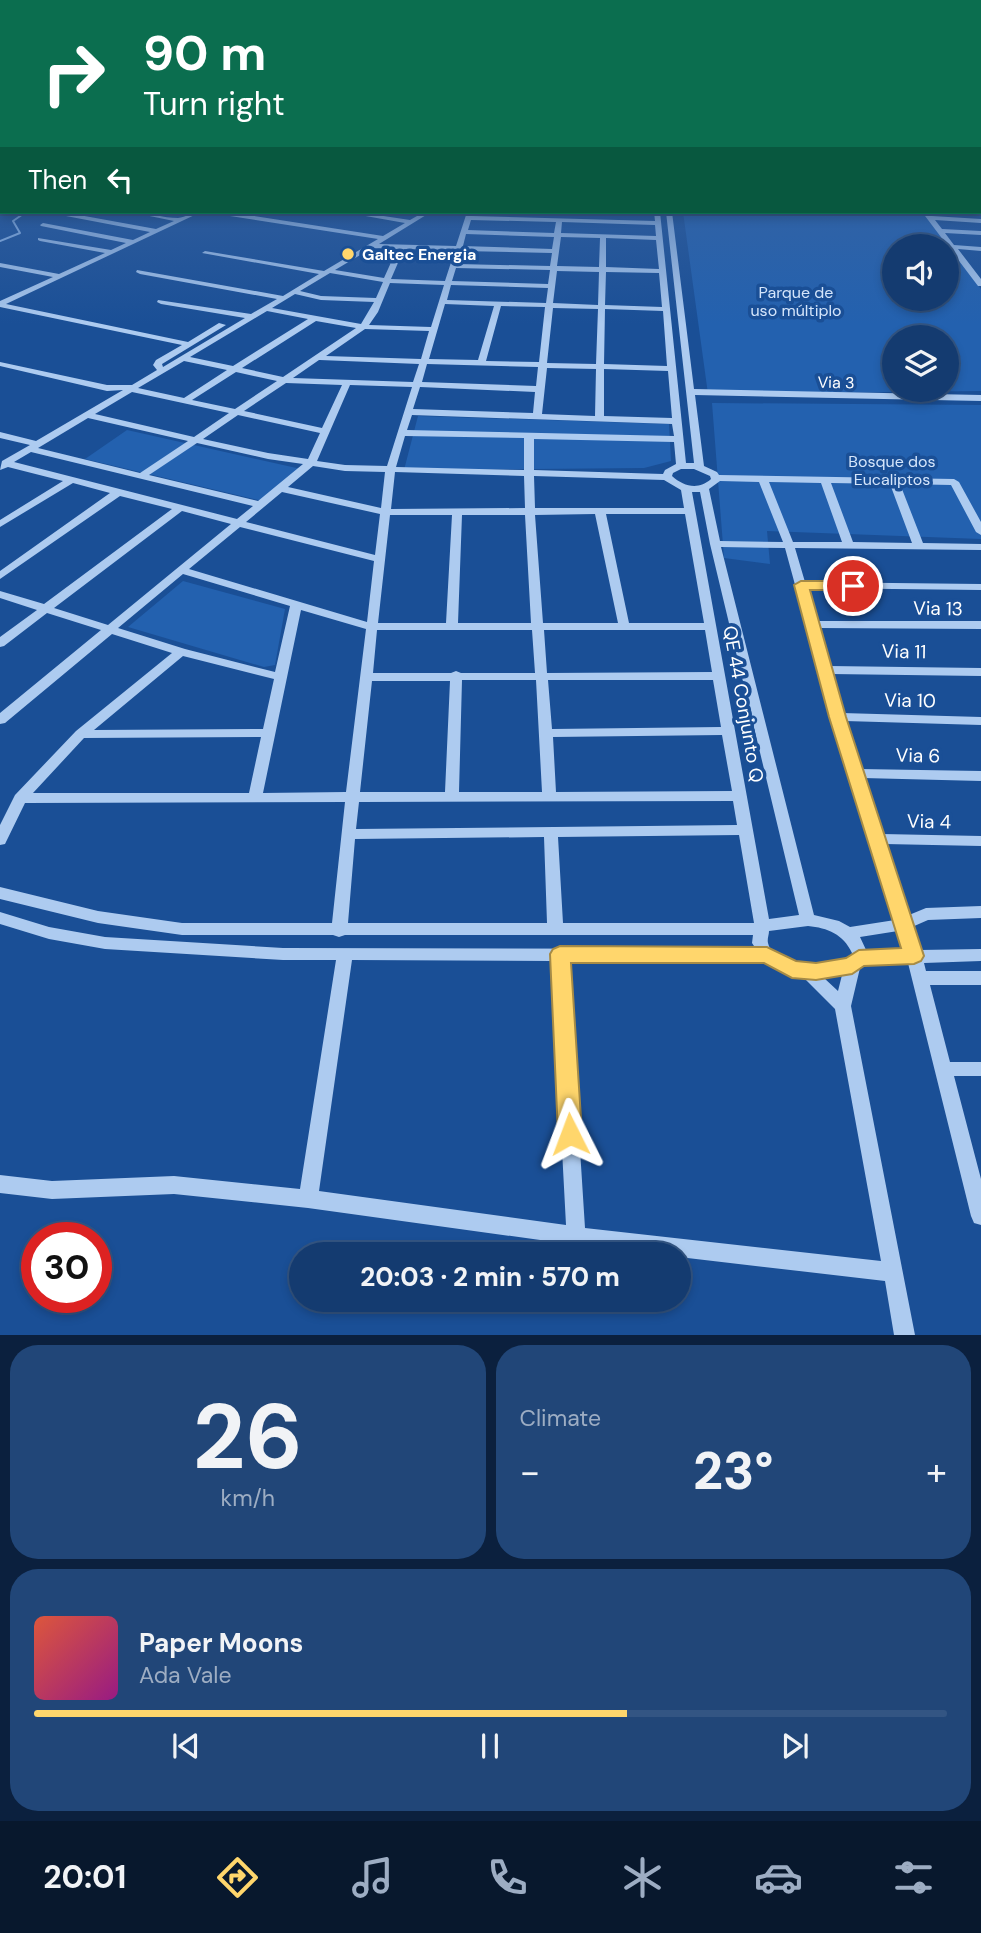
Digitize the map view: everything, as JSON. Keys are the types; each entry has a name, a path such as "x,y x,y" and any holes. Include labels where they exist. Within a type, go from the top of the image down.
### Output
{"street":[{"path":"145,214 181,220"},
{"path":"0,304 194,214"},
{"path":"230,214 383,238"},
{"path":"359,214 410,222"},
{"path":"3,465 424,214"},
{"path":"657,214 681,466"},
{"path":"669,214 699,466"},
{"path":"68,215 157,231"},
{"path":"339,931 390,471 469,215 658,223"},
{"path":"928,215 981,221"},
{"path":"928,215 942,234"},
{"path":"56,219 145,236"},
{"path":"537,416 558,220"},
{"path":"43,225 133,242"},
{"path":"940,231 981,233"},
{"path":"463,232 659,238"},
{"path":"598,418 603,237"},
{"path":"40,239 112,252"},
{"path":"371,246 554,251"},
{"path":"140,477 363,327 379,300 401,247"},
{"path":"959,247 981,248"},
{"path":"205,253 387,281 551,286"},
{"path":"959,254 977,273 981,284"},
{"path":"0,265 60,276"},
{"path":"453,265 664,271"},
{"path":"140,272 222,289 285,298"},
{"path":"294,292 321,298 379,300"},
{"path":"0,293 15,297"},
{"path":"161,302 238,316 254,316"},
{"path":"442,302 667,309"},
{"path":"0,304 188,344"},
{"path":"482,362 498,304"},
{"path":"267,309 363,327 434,329"},
{"path":"161,370 157,365 159,362 238,316"},
{"path":"185,401 315,318"},
{"path":"670,339 683,340"},
{"path":"182,358 285,380 538,389"},
{"path":"320,358 672,369"},
{"path":"0,363 107,388 132,388 326,432"},
{"path":"0,720 311,463 347,383"},
{"path":"107,388 120,395"},
{"name":"Via 3","path":"691,392 981,398"},
{"path":"410,412 677,421"},
{"path":"86,415 311,463 390,471 667,478 686,488 704,488 713,485 716,478"},
{"path":"402,433 678,439"},
{"path":"0,435 32,447 140,477 261,505"},
{"path":"529,435 528,512 535,625 547,733 549,797"},
{"path":"3,465 120,491 379,559"},
{"path":"667,478 669,471 681,466 699,466 711,471 716,478"},
{"path":"716,478 954,482 981,532"},
{"path":"763,479 789,544 837,717 914,956 943,1069 975,1171 981,1216"},
{"path":"0,524 72,480"},
{"path":"825,480 848,544"},
{"path":"894,481 919,545"},
{"name":"QE 44 Conjunto Q","path":"686,488 767,955"},
{"name":"QE 44 Conjunto Q","path":"704,488 715,544 808,920"},
{"path":"282,489 385,512 690,511"},
{"path":"0,576 120,491"},
{"path":"0,643 180,508"},
{"path":"452,626 457,512"},
{"path":"600,512 624,625"},
{"path":"715,544 981,547"},
{"path":"183,571 371,627 710,626"},
{"path":"801,585 981,587"},
{"path":"0,594 181,652 279,677"},
{"path":"255,797 296,605"},
{"name":"Via 13","path":"811,624 981,625"},
{"path":"0,840 20,798 81,734 181,652"},
{"name":"Via 11","path":"826,670 981,671"},
{"path":"452,797 456,676"},
{"path":"366,677 719,676"},
{"name":"Via 10","path":"837,717 981,721"},
{"path":"547,733 729,731"},
{"path":"81,734 268,733"},
{"name":"Via 6","path":"854,773 981,776"},
{"path":"20,798 741,796"},
{"path":"348,834 746,830"},
{"path":"551,831 555,929"},
{"name":"Via 4","path":"877,839 981,841"},
{"path":"0,893 68,911 158,927 284,931 761,928 808,920 829,922 849,933 858,948 843,1006 905,1335"},
{"path":"849,933 904,924 926,914 981,912"},
{"path":"0,918 49,933 105,943 284,954 767,955 785,967 807,971 855,962 914,956 981,955"},
{"path":"284,931 290,939 284,954"},
{"path":"308,1199 345,954"},
{"path":"560,954 576,1236"},
{"path":"807,971 843,1006"},
{"path":"920,978 981,978"},
{"path":"943,1069 981,1069"},
{"path":"0,1184 52,1190 174,1185 308,1199 576,1236 893,1272"}],"green space":[{"name":"Parque de uso múltiplo","path":"683,214 924,214 939,234 882,234 882,311 959,311 959,260 981,289 981,391 959,391 959,325 882,325 882,392 708,394"},
{"name":"Bosque dos Eucaliptos","path":"712,403 981,405 981,539 767,531 770,564 724,558"},
{"path":"418,416 669,424 671,461 644,468 404,470"},
{"path":"127,430 301,469 262,501 85,459"},
{"path":"183,581 285,609 275,665 264,667 128,627"}],"waterway":[{"path":"0,241 20,233 13,221 23,214"}],"place":[{"name":"Galtec Energia","path":"348,254"}],"route":[{"path":"570,1134 560,954 767,955 792,970 816,972 852,966 859,958 914,956 854,773 801,585 853,586"}]}
